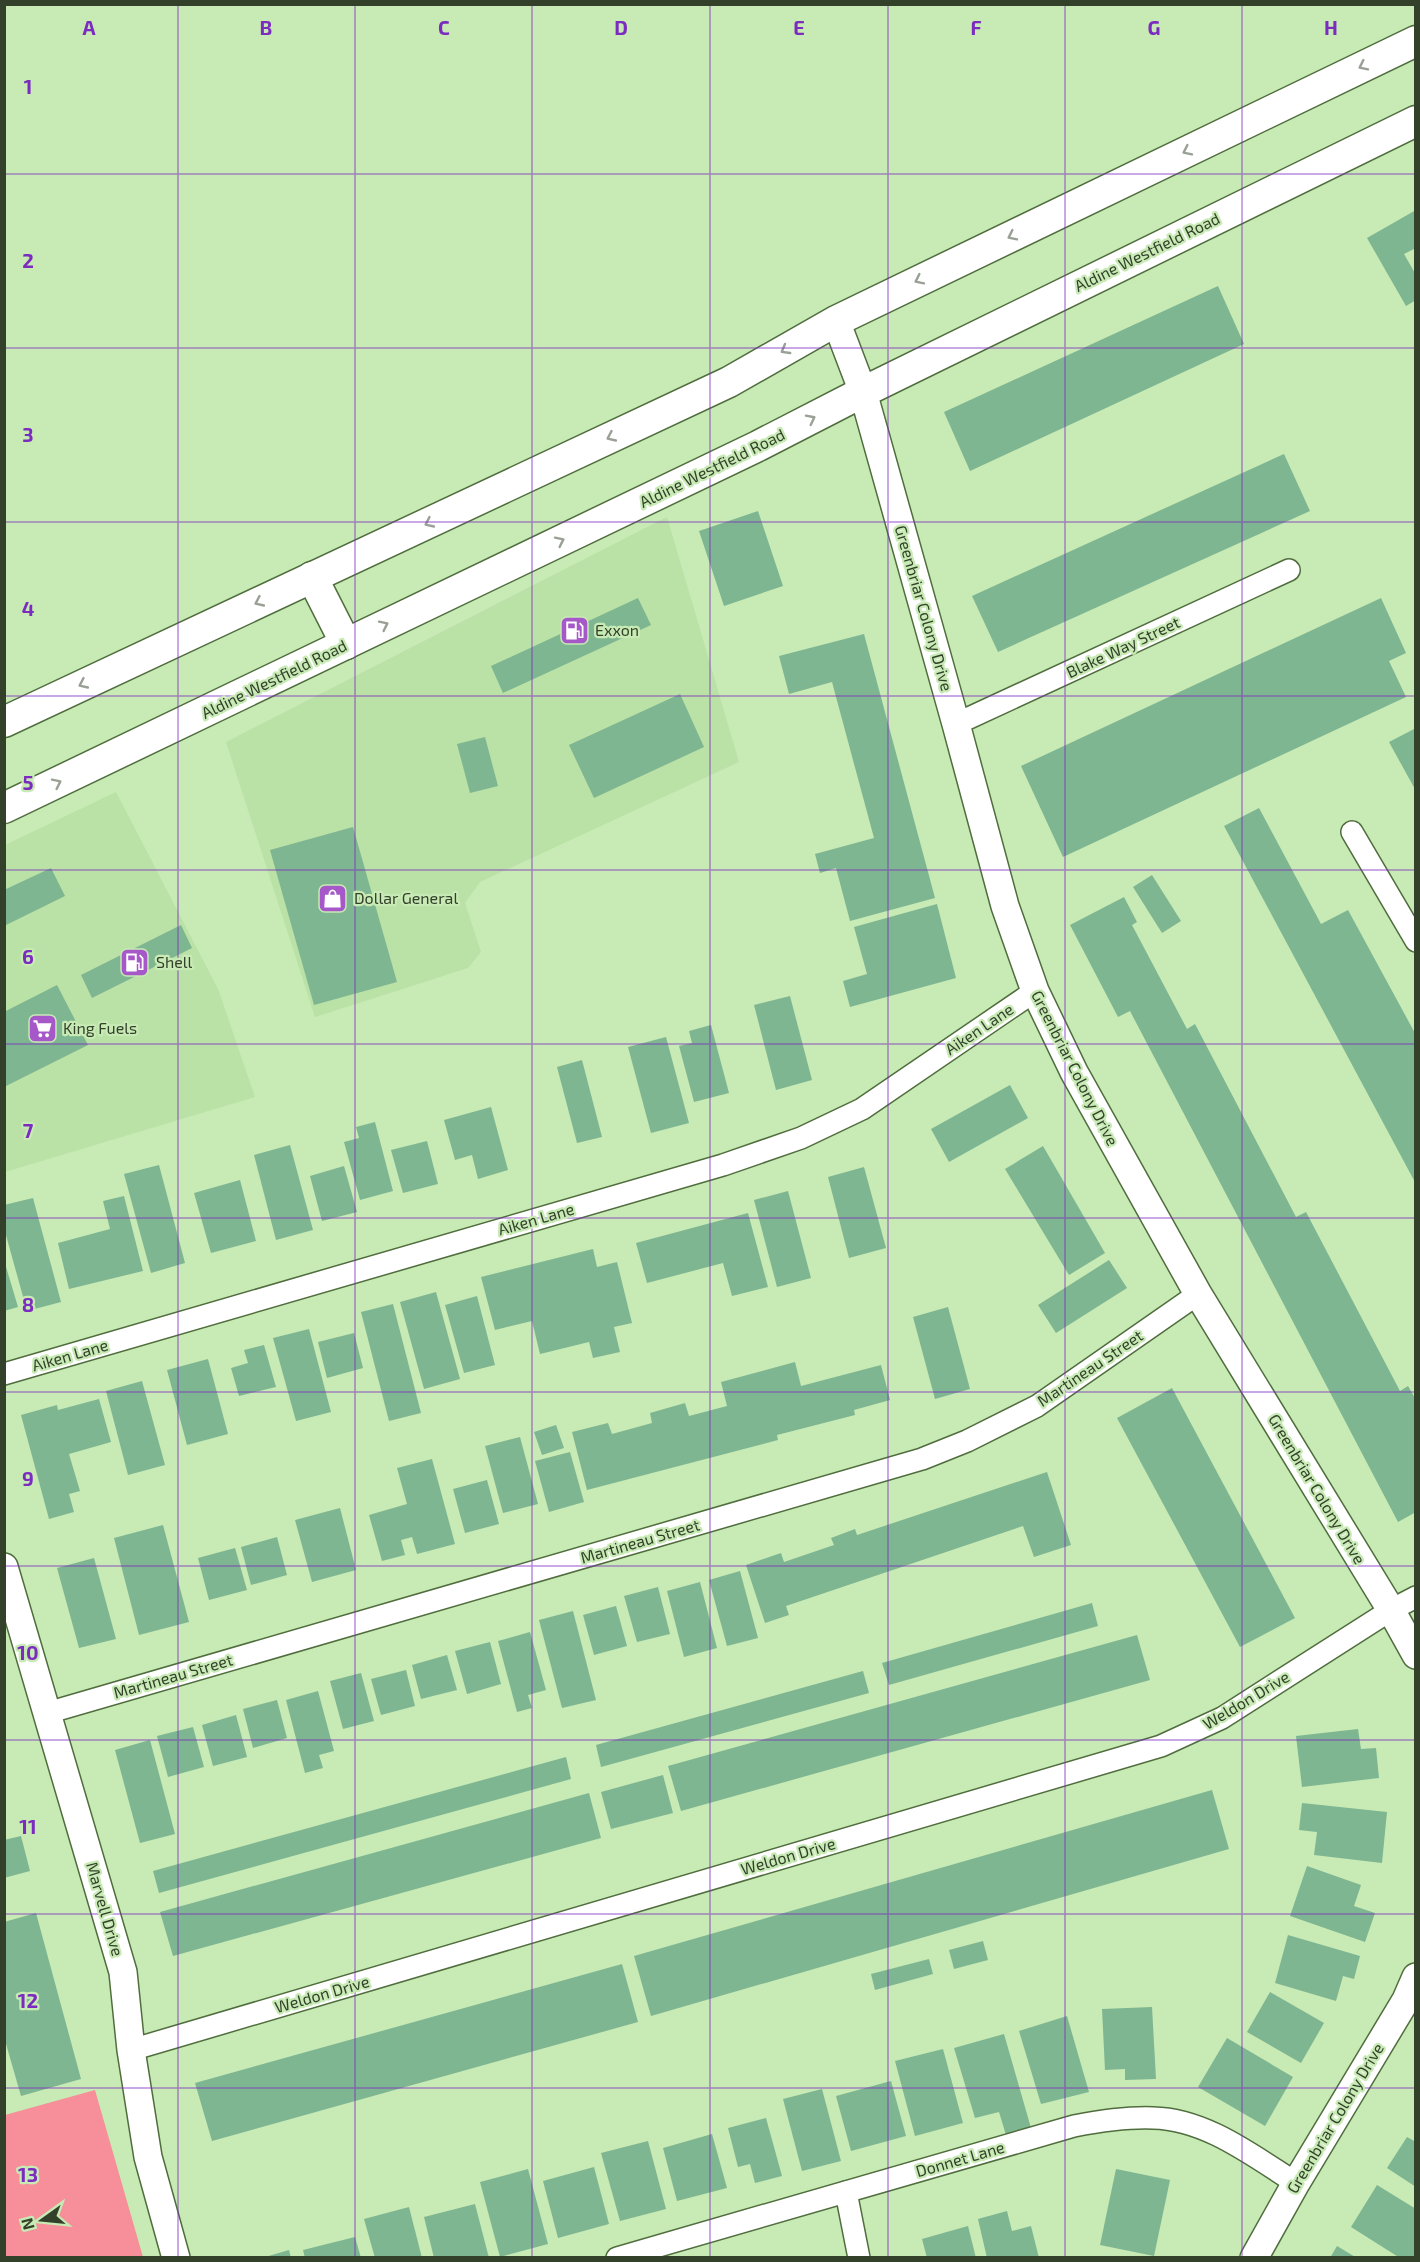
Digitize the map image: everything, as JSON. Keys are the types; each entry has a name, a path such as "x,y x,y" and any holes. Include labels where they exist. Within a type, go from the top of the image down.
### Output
{"main road":[{"path":"4,722 729,382 836,321 1416,41"},
{"name":"Aldine Westfield Road","path":"4,808 758,446 863,392 1416,121"},
{"path":"312,577 346,644"}],"street":[{"name":"Greenbriar Colony Drive","path":"836,321 863,392 1005,906 1035,991 1074,1072 1198,1294 1391,1610 1416,1655"},
{"name":"Blake Way Street","path":"956,724 1289,570"},
{"path":"1352,832 1416,941"},
{"name":"Aiken Lane","path":"4,1374 723,1165 801,1138 862,1109 1035,991"},
{"name":"Martineau Street","path":"47,1713 922,1459 968,1441 1037,1406 1198,1294"},
{"name":"Marvell Drive","path":"4,1567 123,1972 131,2050 148,2157 176,2258"},
{"name":"Weldon Drive","path":"131,2050 1161,1746 1222,1718 1391,1610 1416,1597"},
{"name":"Greenbriar Colony Drive","path":"1254,2258 1296,2183 1406,2001 1416,1977"},
{"name":"Donnet Lane","path":"616,2258 1074,2126 1112,2120 1154,2118 1180,2121 1231,2142 1296,2183"},
{"path":"846,2192 860,2258"}],"shaded area":[{"path":"667,517 739,762 480,882 465,903 481,952 468,968 315,1017 226,742"},
{"path":"116,792 218,989 255,1097 5,1172 5,845"},
{"path":"95,2090 143,2257 5,2257 5,2115"}],"building":[{"path":"1416,210 1416,248 1404,254 1416,275 1416,300 1406,306 1367,238"},
{"path":"1218,286 1244,344 970,471 944,412"},
{"path":"1284,454 1310,511 998,652 972,596"},
{"path":"758,511 783,586 724,606 699,531"},
{"path":"638,598 651,625 503,693 491,666"},
{"path":"1381,598 1406,653 1389,661 1406,697 1063,857 1021,766"},
{"path":"864,634 935,898 850,921 836,868 820,873 815,854 874,838 832,682 789,694 779,656"},
{"path":"680,694 704,747 594,798 569,745"},
{"path":"1416,728 1416,791 1389,742"},
{"path":"485,737 498,786 470,793 457,744"},
{"path":"1259,808 1321,924 1348,910 1416,1035 1416,1184 1224,826"},
{"path":"353,827 397,982 314,1005 270,850"},
{"path":"51,868 65,896 4,926 4,890"},
{"path":"1152,875 1181,921 1162,933 1133,887"},
{"path":"1124,897 1137,922 1132,925 1187,1029 1195,1024 1296,1217 1306,1212 1400,1391 1408,1386 1416,1400 1416,1512 1398,1522 1130,1011 1118,1017 1070,925"},
{"path":"937,904 956,978 850,1007 843,981 867,974 854,927"},
{"name":"Shell","path":"181,925 192,948 92,998 81,975"},
{"name":"King Fuels","path":"57,985 88,1045 4,1087 4,1012"},
{"path":"790,996 812,1080 776,1090 754,1005"},
{"path":"711,1025 729,1093 694,1102 679,1046 692,1043 689,1031"},
{"path":"666,1037 689,1123 651,1133 628,1047"},
{"path":"582,1060 602,1137 577,1143 557,1067"},
{"path":"1010,1085 1028,1118 949,1162 931,1129"},
{"path":"491,1107 508,1170 478,1179 472,1155 455,1160 444,1120"},
{"path":"375,1122 393,1191 360,1200 344,1142 359,1138 356,1127"},
{"path":"427,1141 438,1184 403,1193 391,1150"},
{"path":"290,1145 313,1230 276,1240 254,1155"},
{"path":"1043,1146 1105,1253 1069,1275 1005,1169"},
{"path":"159,1165 185,1263 151,1273 124,1174"},
{"path":"344,1166 357,1212 322,1221 310,1176"},
{"path":"864,1167 886,1248 849,1258 828,1177"},
{"path":"240,1180 256,1241 211,1253 194,1193"},
{"path":"788,1191 811,1278 777,1287 754,1200"},
{"path":"124,1196 143,1271 69,1289 58,1243 110,1229 103,1201"},
{"path":"33,1198 61,1302 27,1311 4,1228 4,1205"},
{"path":"748,1213 768,1287 732,1296 723,1263 647,1283 636,1243"},
{"path":"593,1249 597,1267 617,1262 632,1323 614,1327 620,1352 593,1358 589,1342 540,1354 532,1321 495,1330 481,1277"},
{"path":"4,1260 18,1307 4,1311"},
{"path":"1109,1260 1127,1288 1056,1333 1038,1305"},
{"path":"436,1292 460,1379 424,1389 400,1302"},
{"path":"477,1296 495,1365 464,1373 445,1305"},
{"path":"393,1304 421,1413 389,1421 361,1312"},
{"path":"948,1307 970,1389 935,1399 913,1317"},
{"path":"309,1329 331,1412 296,1421 273,1338"},
{"path":"354,1333 363,1368 327,1378 318,1342"},
{"path":"264,1345 276,1387 239,1396 231,1368 248,1363 244,1350"},
{"path":"208,1359 228,1434 187,1445 167,1370"},
{"path":"795,1362 801,1386 881,1365 890,1400 854,1410 855,1415 777,1435 778,1440 587,1490 572,1432 608,1423 612,1434 652,1423 650,1413 685,1403 689,1416 727,1406 721,1382"},
{"path":"142,1381 165,1465 128,1475 106,1391"},
{"path":"1172,1388 1295,1618 1240,1647 1117,1418"},
{"path":"99,1399 111,1442 69,1454 80,1491 69,1494 74,1512 49,1519 21,1415 57,1405 58,1410"},
{"path":"556,1425 564,1448 542,1455 534,1432"},
{"path":"520,1437 538,1504 503,1513 485,1446"},
{"path":"570,1452 584,1502 549,1512 535,1461"},
{"path":"432,1459 455,1544 417,1554 412,1537 401,1540 405,1555 382,1561 369,1515 407,1504 397,1468"},
{"path":"1047,1472 1071,1545 1034,1557 1023,1526 786,1606 789,1615 765,1623 746,1565 781,1553 784,1562 834,1545 831,1538 855,1529 857,1535"},
{"path":"487,1480 499,1524 465,1533 453,1489"},
{"path":"340,1508 356,1570 312,1582 295,1520"},
{"path":"163,1525 189,1622 139,1635 114,1538"},
{"path":"277,1537 287,1575 251,1585 241,1547"},
{"path":"235,1548 247,1590 209,1600 198,1558"},
{"path":"94,1558 116,1639 79,1648 57,1568"},
{"path":"740,1571 758,1638 727,1646 709,1580"},
{"path":"700,1582 717,1648 684,1657 667,1591"},
{"path":"658,1587 670,1634 637,1642 624,1596"},
{"path":"1092,1603 1098,1626 889,1685 882,1663"},
{"path":"616,1606 627,1646 594,1655 583,1615"},
{"path":"573,1611 596,1700 562,1708 539,1620"},
{"path":"530,1632 546,1690 528,1695 532,1708 517,1712 498,1641"},
{"path":"1137,1635 1150,1680 681,1811 668,1766"},
{"path":"490,1642 501,1684 467,1694 455,1651"},
{"path":"447,1655 457,1690 421,1699 412,1665"},
{"path":"406,1670 415,1706 381,1715 371,1679"},
{"path":"863,1671 869,1693 601,1767 596,1745"},
{"path":"361,1673 374,1721 343,1729 330,1681"},
{"path":"318,1691 334,1751 319,1755 323,1768 305,1773 286,1700"},
{"path":"277,1700 287,1738 253,1748 243,1709"},
{"path":"236,1715 247,1757 213,1766 202,1725"},
{"path":"193,1727 204,1767 168,1777 157,1736"},
{"path":"1358,1729 1361,1749 1376,1748 1379,1778 1302,1787 1296,1736"},
{"path":"150,1740 175,1834 140,1843 115,1750"},
{"path":"566,1757 571,1779 159,1893 153,1871"},
{"path":"663,1775 673,1813 611,1829 601,1792"},
{"path":"1212,1790 1229,1849 651,2016 634,1956"},
{"path":"589,1793 601,1838 173,1956 160,1912"},
{"path":"1302,1803 1387,1812 1382,1863 1314,1855 1317,1832 1299,1830"},
{"path":"21,1836 30,1871 4,1878 4,1840"},
{"path":"1307,1866 1361,1885 1354,1906 1375,1913 1365,1942 1290,1916"},
{"path":"36,1913 81,2079 21,2096 4,2037 4,1922"},
{"path":"1288,1935 1360,1956 1354,1979 1343,1976 1336,2001 1275,1983"},
{"path":"983,1941 988,1960 954,1969 949,1950"},
{"path":"929,1959 933,1974 875,1990 871,1974"},
{"path":"622,1964 638,2022 212,2141 195,2083"},
{"path":"1270,1992 1324,2023 1301,2063 1247,2032"},
{"path":"1152,2007 1156,2079 1125,2080 1125,2069 1105,2070 1102,2009"},
{"path":"1067,2016 1089,2092 1041,2104 1019,2031"},
{"path":"1004,2034 1031,2128 1006,2135 999,2112 975,2118 954,2048"},
{"path":"1227,2038 1293,2077 1265,2126 1198,2087"},
{"path":"943,2049 963,2123 915,2136 895,2061"},
{"path":"891,2081 906,2136 851,2151 836,2096"},
{"path":"822,2089 841,2161 802,2171 783,2099"},
{"path":"766,2118 782,2176 755,2183 750,2164 738,2167 728,2128"},
{"path":"712,2134 727,2188 677,2201 663,2148"},
{"path":"1407,2137 1416,2142 1416,2187 1387,2168"},
{"path":"648,2141 666,2209 620,2221 601,2153"},
{"path":"594,2167 609,2224 558,2238 543,2181"},
{"path":"528,2169 548,2244 500,2257 480,2182"},
{"path":"1116,2169 1170,2180 1154,2256 1100,2245"},
{"path":"1377,2185 1416,2209 1416,2258 1400,2258 1351,2227"},
{"path":"475,2204 489,2258 434,2258 424,2217"},
{"path":"409,2207 422,2258 375,2258 364,2219"},
{"path":"1007,2211 1012,2231 1031,2226 1039,2258 987,2258 978,2219"},
{"path":"968,2226 976,2258 927,2258 922,2239"},
{"path":"355,2237 361,2258 305,2258 303,2250"},
{"path":"1337,2246 1357,2258 1330,2258"},
{"path":"289,2250 291,2258 265,2258 265,2257"}],"place":[{"name":"Exxon","path":"574,630"},
{"name":"Dollar General","path":"333,898"},
{"name":"Shell","path":"135,962"},
{"name":"King Fuels","path":"42,1028"}]}
